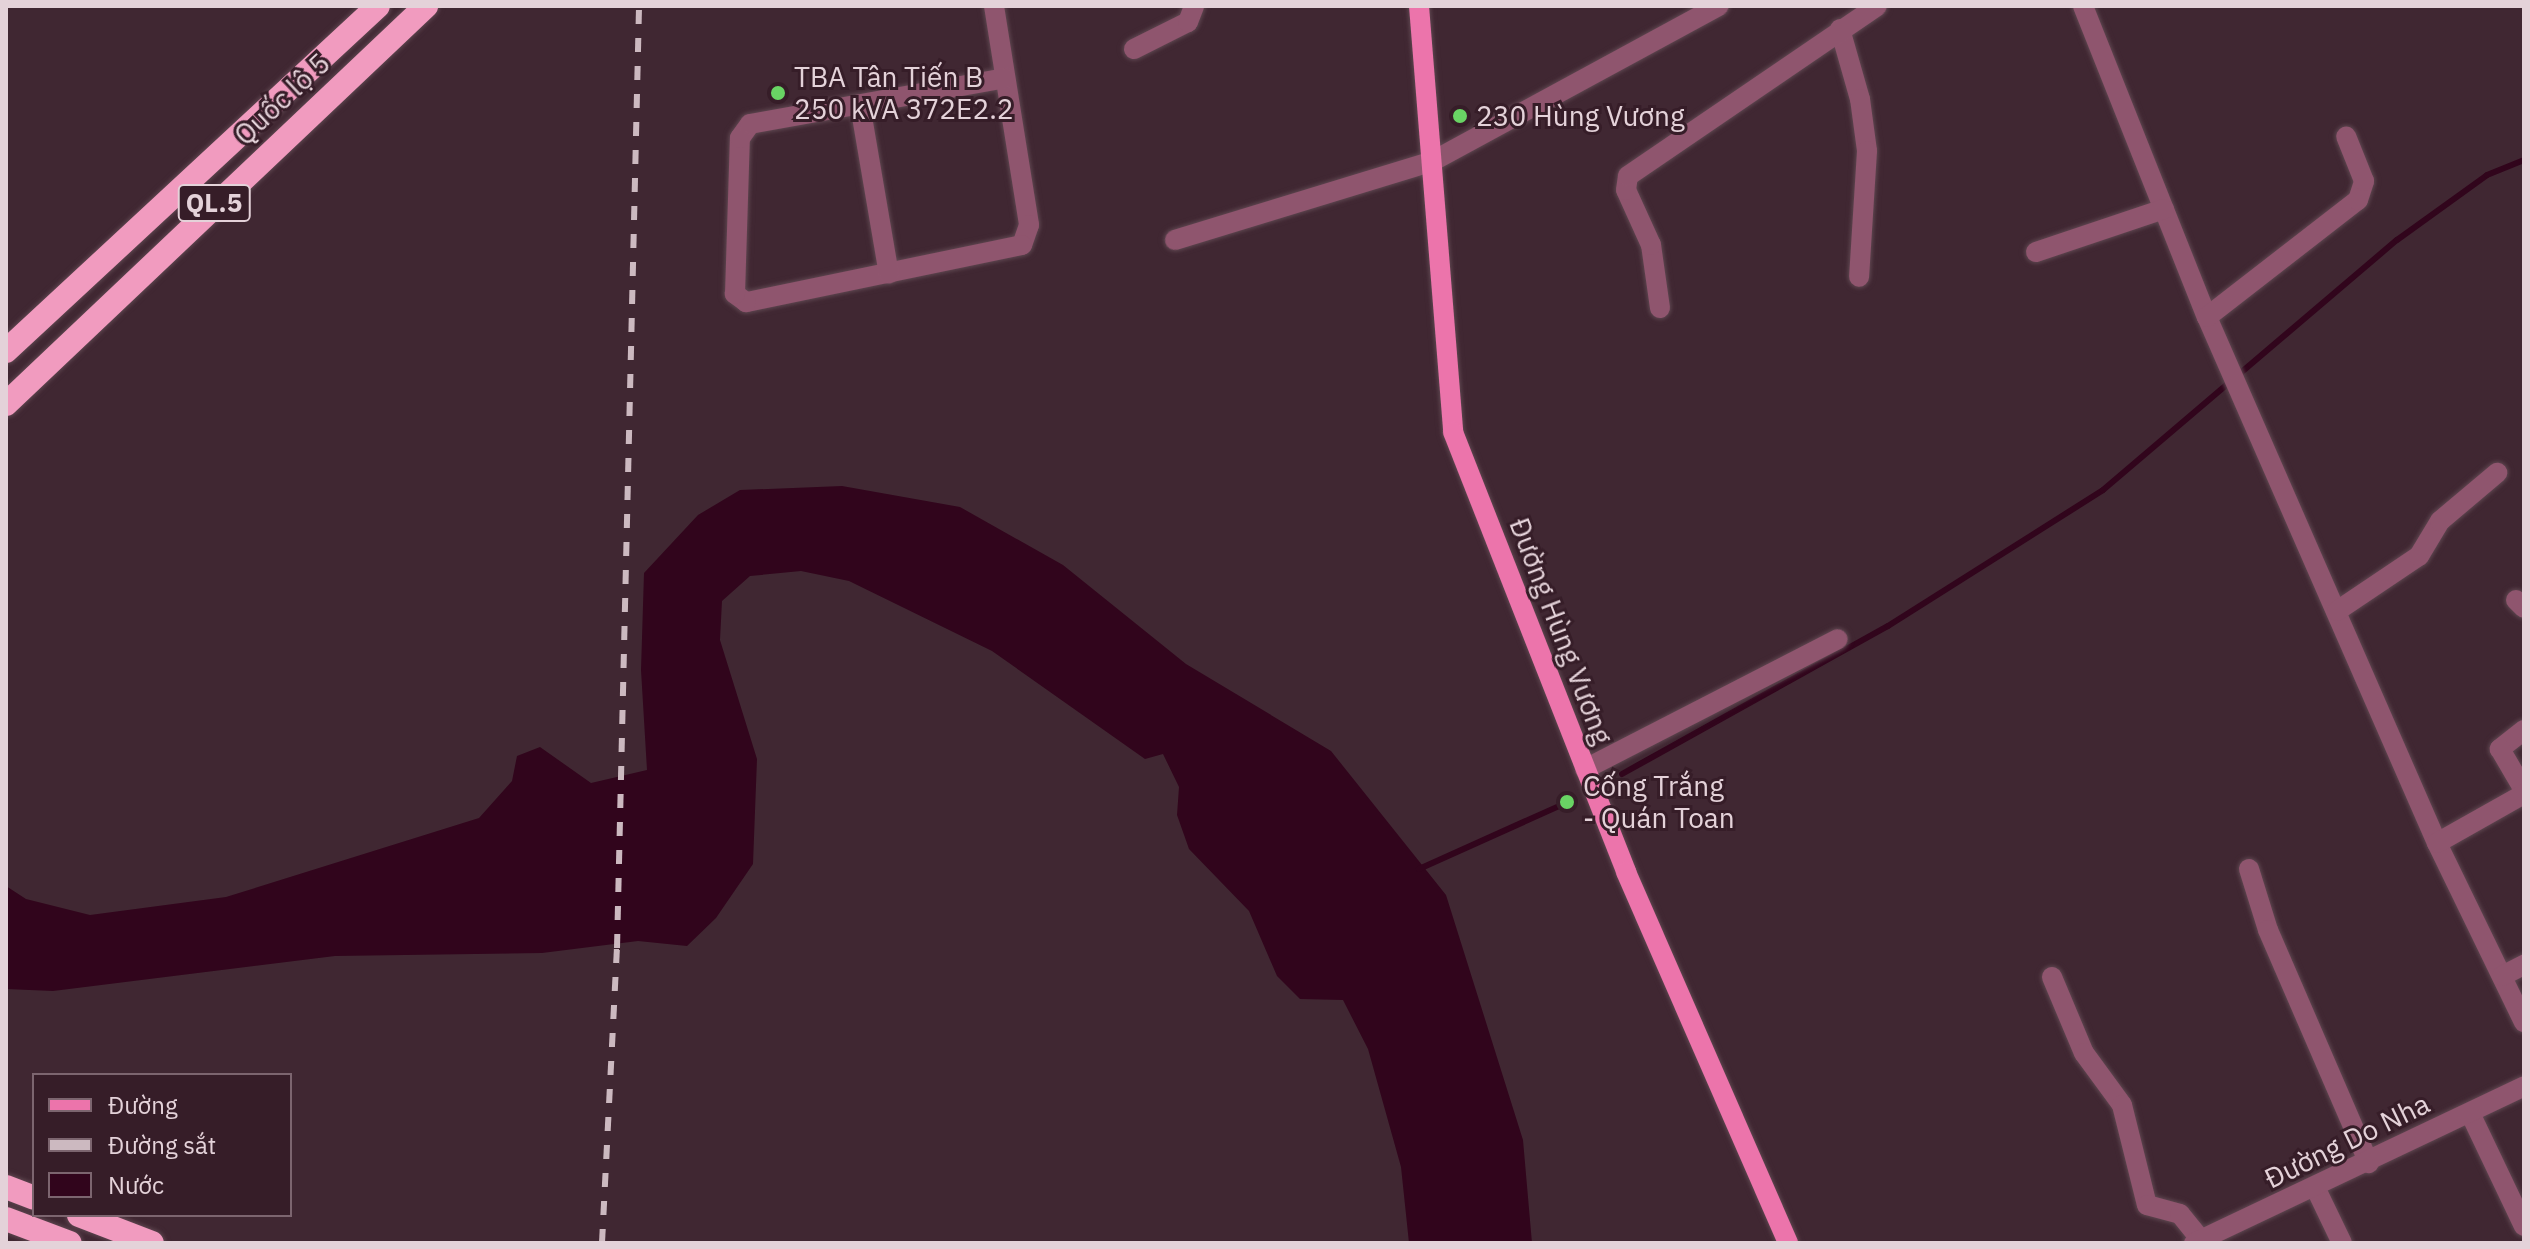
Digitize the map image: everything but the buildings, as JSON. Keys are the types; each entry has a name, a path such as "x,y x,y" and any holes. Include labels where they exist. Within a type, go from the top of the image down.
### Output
{"highway":[{"name":"Quốc lộ 5","path":"6,351 378,6"},
{"name":"Quốc lộ 5","path":"6,404 426,6"},
{"path":"6,1187 32,1197"},
{"path":"84,1217 152,1243"},
{"path":"6,1219 70,1243"}],"main road":[{"name":"Đường Hùng Vương","path":"1419,6 1453,432 1585,769 1788,1243"}],"street":[{"path":"994,6 1005,78 1027,237 1013,250 746,302 732,285 744,130 759,121 1005,78"},
{"path":"1134,49 1188,22 1194,6"},
{"path":"1175,240 1433,161 1719,6"},
{"path":"1660,308 1651,245 1626,190 1628,176 1877,6"},
{"path":"2083,6 2207,317 2437,843 2524,1022"},
{"path":"1840,29 1860,99 1867,151 1859,277"},
{"path":"860,105 889,274"},
{"path":"2207,317 2358,200 2364,181 2346,136"},
{"path":"2036,252 2164,209"},
{"path":"2337,611 2419,556 2440,521 2497,473"},
{"path":"1585,769 1838,639"},
{"path":"2437,843 2524,792 2500,749 2524,730"},
{"path":"2249,869 2277,953 2369,1163"},
{"path":"2502,976 2524,965"},
{"path":"2052,977 2091,1067 2122,1105 2147,1205 2180,1214 2197,1242"},
{"name":"Đường Do Nha","path":"2197,1242 2316,1189 2524,1086"},
{"path":"2470,1113 2524,1226"},
{"path":"2316,1189 2342,1243"}],"water":[{"path":"842,486 960,507 1063,565 1186,664 1331,751 1446,895 1523,1140 1532,1243 1409,1243 1401,1167 1368,1049 1343,1000 1300,999 1277,976 1249,911 1189,849 1177,815 1179,787 1163,754 1145,759 992,651 849,581 801,571 750,576 722,601 720,640 757,759 753,864 716,918 687,946 638,941 542,953 335,956 53,991 6,989 6,886 26,899 90,915 226,897 479,818 512,781 517,756 540,747 591,783 647,770 641,670 644,573 698,515 740,490"}],"waterway":[{"path":"1622,774 1888,626 2103,490 2397,240 2487,175 2524,160"},
{"path":"1419,869 1559,806"}],"railway":[{"path":"602,1243 617,948 639,6"}],"place":[{"name":"TBA Tân Tiến B 250 kVA 372E2.2","path":"778,93"},
{"name":"230 Hùng Vương","path":"1460,116"},
{"name":"Cống Trắng - Quán Toan","path":"1567,802"}]}
